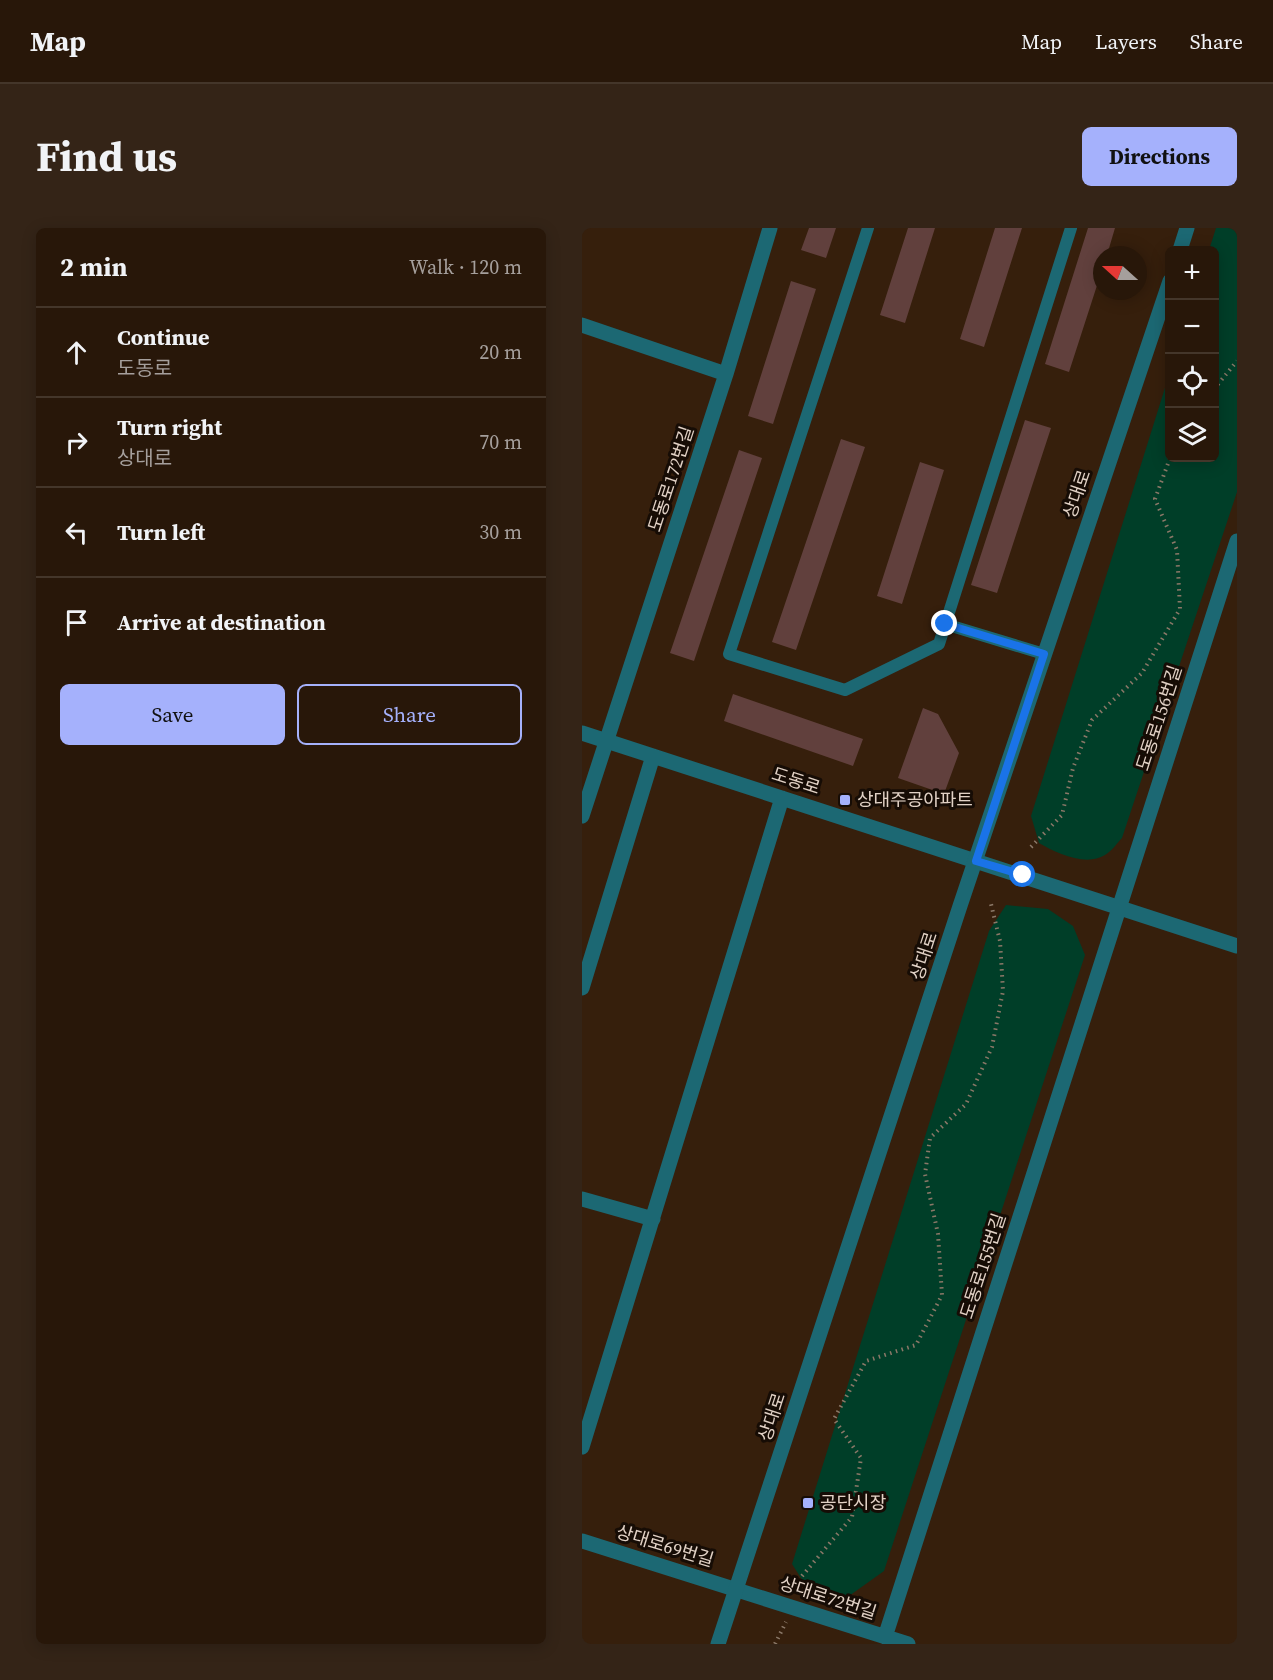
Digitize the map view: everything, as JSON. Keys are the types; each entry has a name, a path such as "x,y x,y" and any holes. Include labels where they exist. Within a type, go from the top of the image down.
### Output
{"street":[{"name":"도동로172번길","path":"582,816 726,374 770,228"},
{"path":"1181,246 1187,228"},
{"name":"상대로","path":"718,1644 1044,654 1165,296"},
{"path":"582,325 726,374"},
{"name":"도동로156번길","path":"1119,907 1237,542"},
{"name":"도동로","path":"582,733 1237,946"},
{"path":"582,988 653,756"},
{"path":"582,1447 783,798"},
{"name":"도동로155번길","path":"885,1637 1119,907"},
{"path":"582,1199 653,1219"},
{"name":"상대로69번길","path":"582,1541 736,1589"},
{"name":"상대로72번길","path":"736,1589 908,1644"}],"lane":[{"path":"868,228 729,654 845,690 939,644 1071,228"},
{"path":"945,624 1044,654"}],"path":[{"path":"1219,384 1237,361"},
{"path":"1031,847 1062,815 1074,768 1092,720 1142,673 1180,609 1177,550 1155,499 1169,462"},
{"path":"802,1576 852,1517 861,1458 834,1419 866,1361 916,1345 942,1295 938,1234 925,1174 930,1138 966,1104 992,1047 1003,991 1000,941 991,904"},
{"path":"775,1644 786,1621"}],"green space":[{"path":"1216,228 1237,228 1237,492 1122,838 1108,853 1089,860 1080,859 1054,851 1039,843 1031,816 1165,388 1165,462 1219,462 1219,246 1210,246"},
{"path":"1006,905 1048,909 1073,926 1085,955 884,1571 849,1596 808,1589 792,1564 989,931"}],"building":[{"path":"809,228 836,228 826,258 801,250"},
{"path":"908,228 935,228 905,323 880,315"},
{"path":"995,228 1022,228 984,347 960,339"},
{"path":"1088,228 1115,228 1110,246 1093,246 1093,298 1069,372 1045,364"},
{"path":"791,281 816,289 773,424 748,416"},
{"path":"1025,420 1051,428 997,593 971,585"},
{"path":"841,439 865,447 796,650 772,642"},
{"path":"739,450 762,458 694,661 670,653"},
{"path":"920,462 944,470 902,604 877,596"},
{"path":"733,694 863,739 853,766 724,721"},
{"path":"923,708 938,714 959,753 944,794 898,778"}],"place":[{"name":"상대주공아파트","path":"845,800"},
{"name":"공단시장","path":"808,1503"}],"route":[{"path":"945,624 1044,654 976,861 1023,875"}]}
